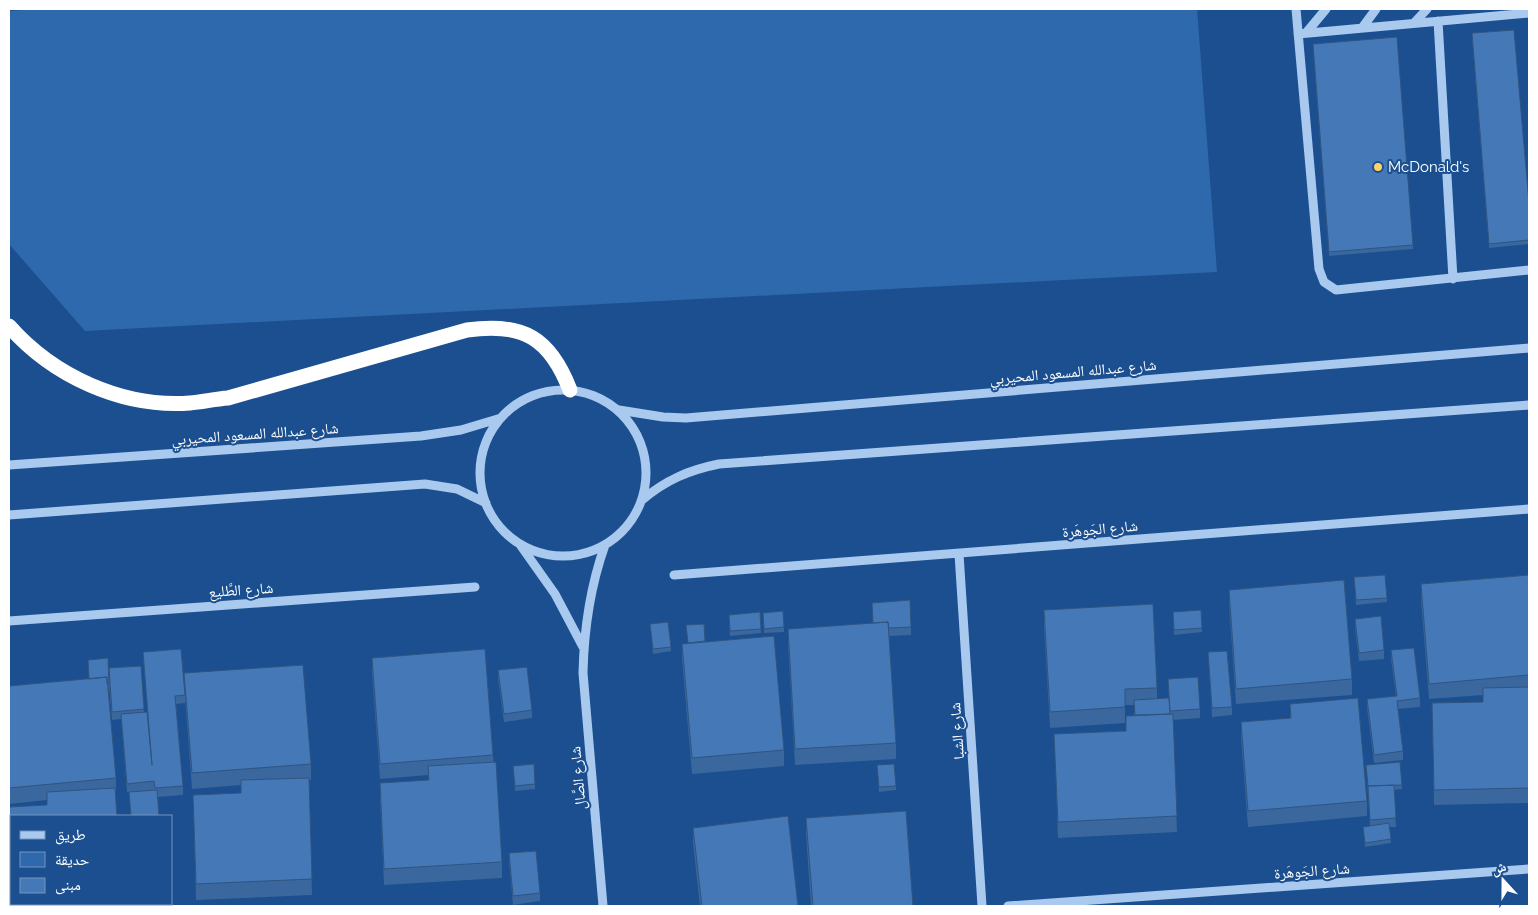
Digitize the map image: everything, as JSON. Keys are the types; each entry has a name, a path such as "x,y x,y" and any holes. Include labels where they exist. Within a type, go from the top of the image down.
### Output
{"highway":[{"path":"9,326 41,357 74,378 111,393 149,402 188,403 228,398 467,330 494,326 520,332 544,345 560,365 570,390"}],"street":[{"path":"1296,9 1302,33 1319,269 1324,282 1336,290 1529,270"},
{"path":"1302,33 1326,9"},
{"path":"1362,28 1376,9"},
{"path":"1414,23 1427,9"},
{"path":"1302,33 1529,13"},
{"path":"1438,21 1452,279"},
{"name":"شارع عبدالله المسعود المحيربي","path":"618,410 663,417 701,416 1529,348"},
{"path":"570,390 596,397 618,410 632,425 641,442 646,461 646,481 642,500 630,523 621,533 605,545 571,556 554,556 537,552 521,545 506,534 494,520 486,503 480,481 481,459 488,438 501,418 521,402 545,392 570,390"},
{"path":"642,500 660,486 679,475 719,464 1529,405"},
{"name":"شارع عبدالله المسعود المحيربي","path":"9,465 421,436 461,430 501,418"},
{"path":"9,515 425,484 457,489 486,503"},
{"name":"شارع الجَوهَرة","path":"674,575 1529,509"},
{"path":"521,545 555,594 584,648"},
{"name":"شارع الصَّال","path":"603,906 583,672 590,596 605,545"},
{"name":"شارع الشبا","path":"960,554 982,906"},
{"name":"شارع الطَّليع","path":"9,621 475,587"},
{"name":"شارع الجَوهَرة","path":"1008,906 1529,869"}],"green space":[{"path":"34,9 1197,9 1217,272 85,331 9,244 9,11"}],"building":[{"path":"1514,30 1529,203 1529,240 1489,244 1472,33"},
{"path":"1397,37 1413,245 1329,252 1313,44"},
{"path":"1385,575 1387,598 1356,600 1354,577"},
{"path":"1529,575 1529,675 1429,684 1421,584"},
{"path":"1344,580 1352,679 1236,689 1229,590"},
{"path":"910,600 911,627 889,628 888,622 873,623 872,603"},
{"path":"1153,604 1157,688 1125,689 1125,707 1050,712 1044,610"},
{"path":"1201,610 1202,628 1174,630 1173,612"},
{"path":"783,611 784,627 764,629 763,613"},
{"path":"760,612 761,629 730,631 729,615"},
{"path":"1381,616 1384,650 1359,653 1355,619"},
{"path":"668,622 671,647 653,649 650,624"},
{"path":"888,622 896,743 795,749 788,629"},
{"path":"704,624 705,641 688,643 686,625"},
{"path":"774,636 784,750 692,758 682,644"},
{"path":"1414,648 1420,698 1397,701 1403,751 1374,755 1367,699 1397,696 1391,650"},
{"path":"181,649 185,695 175,696 183,786 155,788 154,781 127,784 121,714 147,712 152,765 143,652"},
{"path":"485,649 493,755 380,764 372,658"},
{"path":"1227,651 1232,707 1212,708 1208,652"},
{"path":"108,658 109,684 107,684 107,677 89,679 88,660"},
{"path":"303,665 311,764 192,773 184,673"},
{"path":"141,666 144,709 112,712 109,668"},
{"path":"527,667 532,710 504,714 498,670"},
{"path":"107,677 116,778 9,788 9,686"},
{"path":"1198,677 1200,709 1170,711 1168,679"},
{"path":"1529,687 1529,788 1434,790 1432,703 1483,702 1483,688"},
{"path":"1169,698 1170,714 1135,715 1134,700"},
{"path":"1358,698 1367,801 1248,811 1241,722 1291,718 1290,704"},
{"path":"1173,714 1177,816 1058,822 1054,734 1126,731 1126,716"},
{"path":"496,762 502,862 384,869 380,783 429,780 428,766"},
{"path":"1400,762 1402,785 1368,786 1366,765"},
{"path":"534,764 535,784 515,786 513,766"},
{"path":"894,764 896,786 879,787 877,765"},
{"path":"309,778 312,879 196,884 193,795 241,793 241,780"},
{"path":"1394,785 1396,818 1370,820 1368,786"},
{"path":"115,788 117,815 10,815 9,897 9,807 47,805 47,792"},
{"path":"157,790 159,815 131,815 129,792"},
{"path":"906,811 913,906 813,906 806,818"},
{"path":"788,816 798,906 702,906 693,828"},
{"path":"1389,823 1391,839 1365,843 1363,827"},
{"path":"536,851 540,893 513,896 509,853"}],"place":[{"name":"McDonald's","path":"1378,167"}]}
